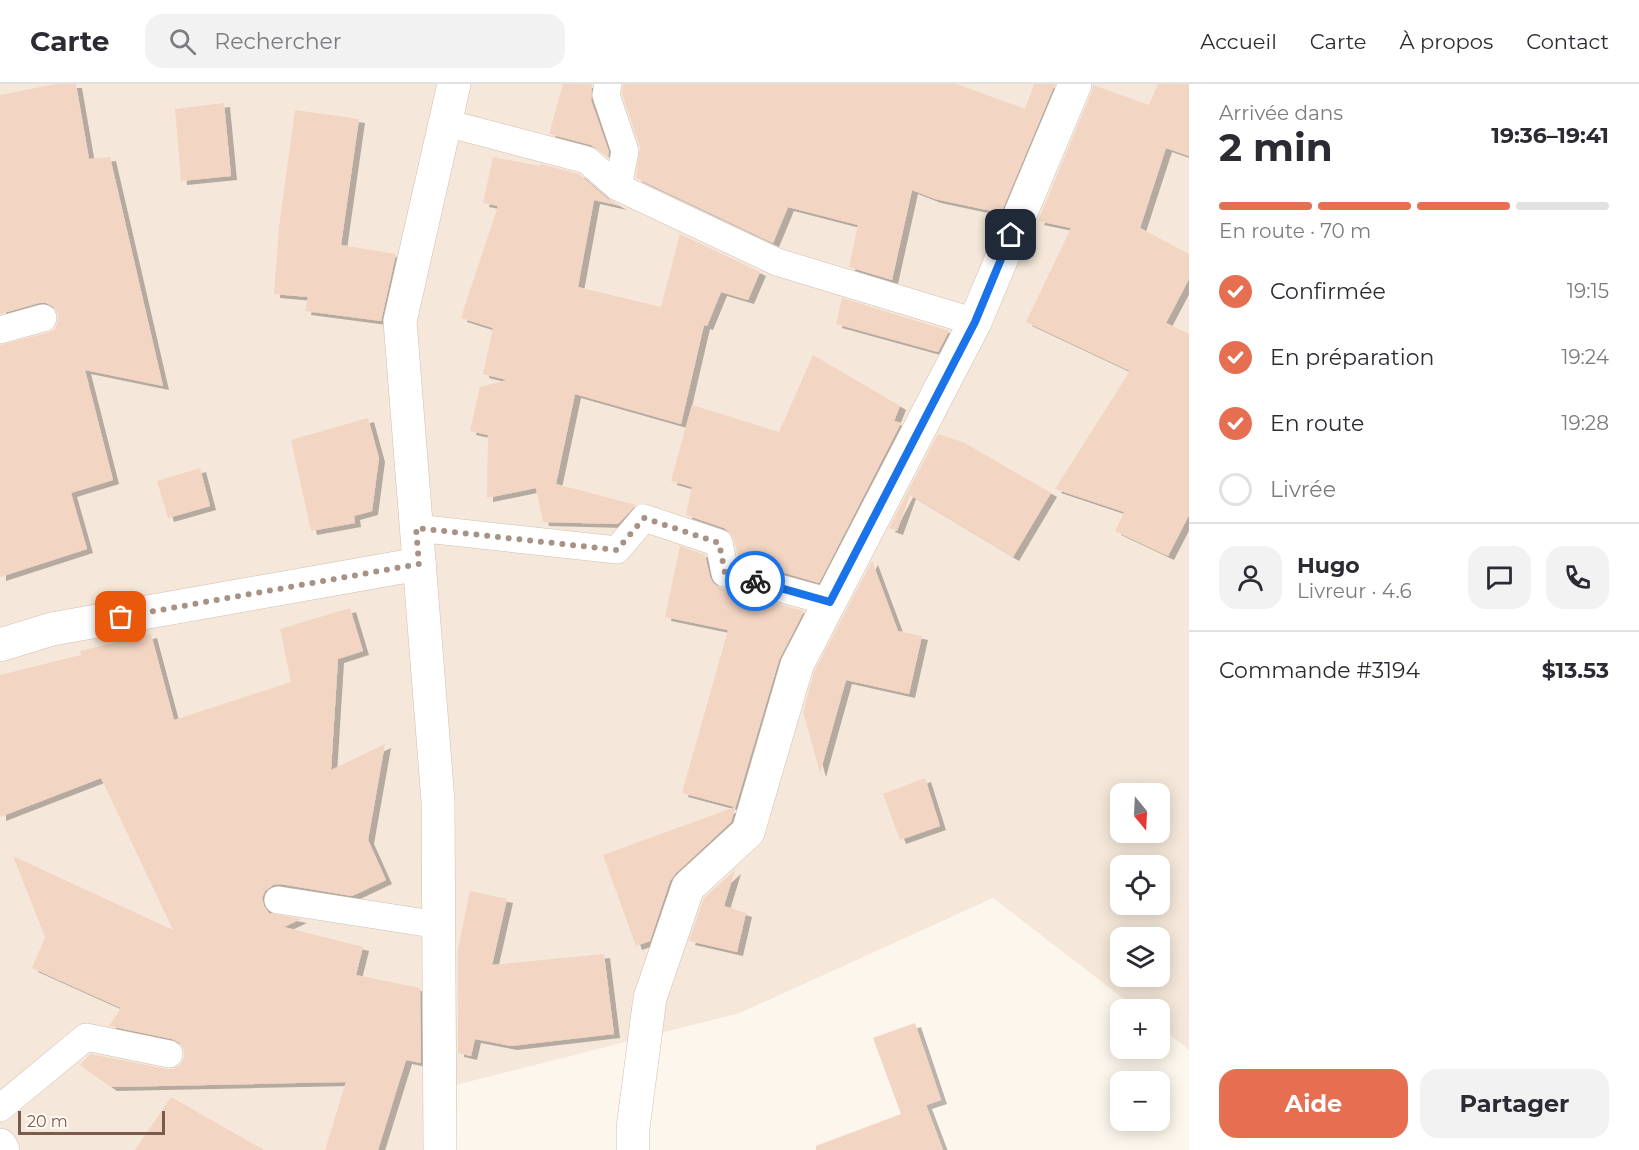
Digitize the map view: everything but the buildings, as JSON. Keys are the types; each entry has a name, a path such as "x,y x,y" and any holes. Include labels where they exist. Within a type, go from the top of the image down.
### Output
{"street":[{"path":"440,1150 438,801 400,321 454,84"},
{"path":"633,1150 633,1128 650,998 688,887 748,832 797,665 975,322 1075,84"},
{"path":"0,645 52,629 419,564"},
{"path":"0,1145 3,1150"}],"lane":[{"path":"608,84 606,95 625,150 618,187"},
{"path":"446,123 587,160 618,187 777,262 975,322"},
{"path":"0,330 43,318"},
{"path":"416,528 617,550 644,518 719,543 725,573 830,602"},
{"path":"278,900 440,925"},
{"path":"0,1108 86,1037 169,1054"}],"shaded area":[{"path":"0,84 1189,84 1189,1050 1170,1035 1170,999 1124,999 993,898 740,1013 448,1087 444,1150 0,1150"}],"way so far":[{"path":"121,617 419,564 416,528 617,550 644,518 719,543 725,573 755,581"}],"route":[{"path":"755,581 830,602 975,322 1011,235"}]}
